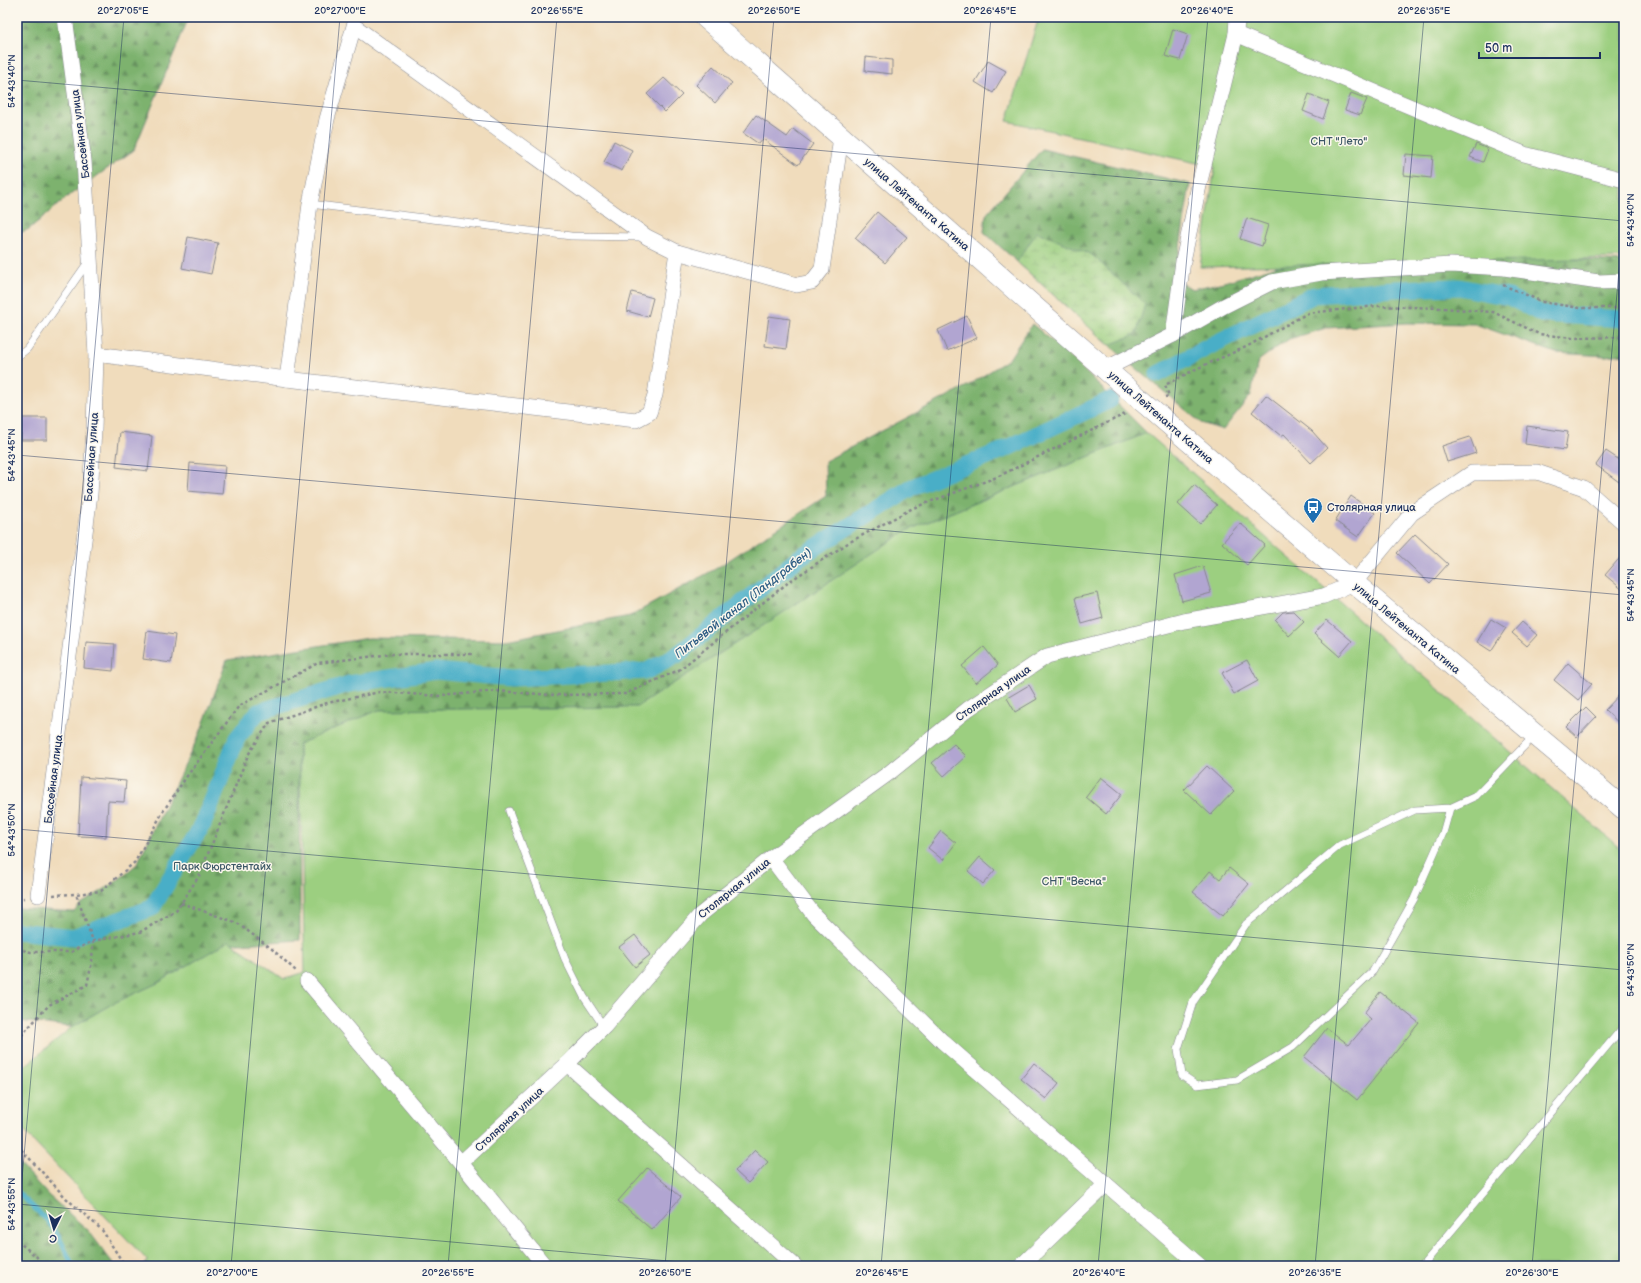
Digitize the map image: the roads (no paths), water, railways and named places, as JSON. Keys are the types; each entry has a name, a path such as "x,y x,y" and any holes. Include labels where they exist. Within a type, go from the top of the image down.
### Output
{"street":[{"name":"Бассейная улица","path":"38,895 90,494 94,430 96,354 84,161 65,17"},
{"name":"улица Лейтенанта Катина","path":"704,17 1105,369 1354,584 1624,809"},
{"path":"1173,335 1183,260 1198,188 1236,34 1237,17"},
{"path":"287,379 310,204 327,119 354,26 647,237 677,252 797,285 812,282 822,269 841,137"},
{"path":"1236,34 1524,154 1624,180"},
{"path":"96,354 287,379 636,420 649,413 655,395 677,252"},
{"path":"1105,369 1173,335 1224,306 1272,282 1321,273 1451,265 1504,268 1599,282 1624,281"},
{"name":"Столярная улица","path":"461,1164 567,1064 604,1026 700,915 771,858 889,773 968,709 1046,656 1184,621 1324,596 1354,584 1412,513 1472,473 1537,472 1584,488 1624,523"},
{"path":"771,858 814,915 942,1041 1200,1266"},
{"path":"307,981 545,1266"},
{"path":"567,1064 795,1266"},
{"path":"1021,1266 1106,1184"}],"lane":[{"path":"310,204 571,236 647,237"},
{"path":"17,358 27,349 90,258"},
{"path":"1450,808 1443,833 1414,899 1373,971 1293,1047 1236,1080 1197,1085 1182,1075 1178,1049 1193,1002 1246,924 1340,845 1415,810 1450,808 1476,796 1535,735"},
{"path":"509,810 565,959 584,997 604,1026"},
{"path":"1422,1266 1624,1026"}],"waterway":[{"name":"Питьевой канал (Ландграбен)","path":"1158,374 1212,345 1314,295 1395,289 1459,287 1509,297 1542,314 1624,319"},
{"name":"Питьевой канал (Ландграбен)","path":"17,931 73,937 152,908 203,824 237,738 258,712 349,684 436,671 511,678 647,671 677,655 800,557 912,487 1003,450 1110,400"},
{"path":"17,1192 48,1221 60,1239 73,1266"}],"place":[{"name":"Столярная улица","path":"1313,524"}],"park label":[{"name":"СНТ \"Лето\"","path":"1339,141"},
{"name":"Парк Фюрстентайх","path":"222,866"},
{"name":"СНТ \"Весна\"","path":"1074,881"}]}
